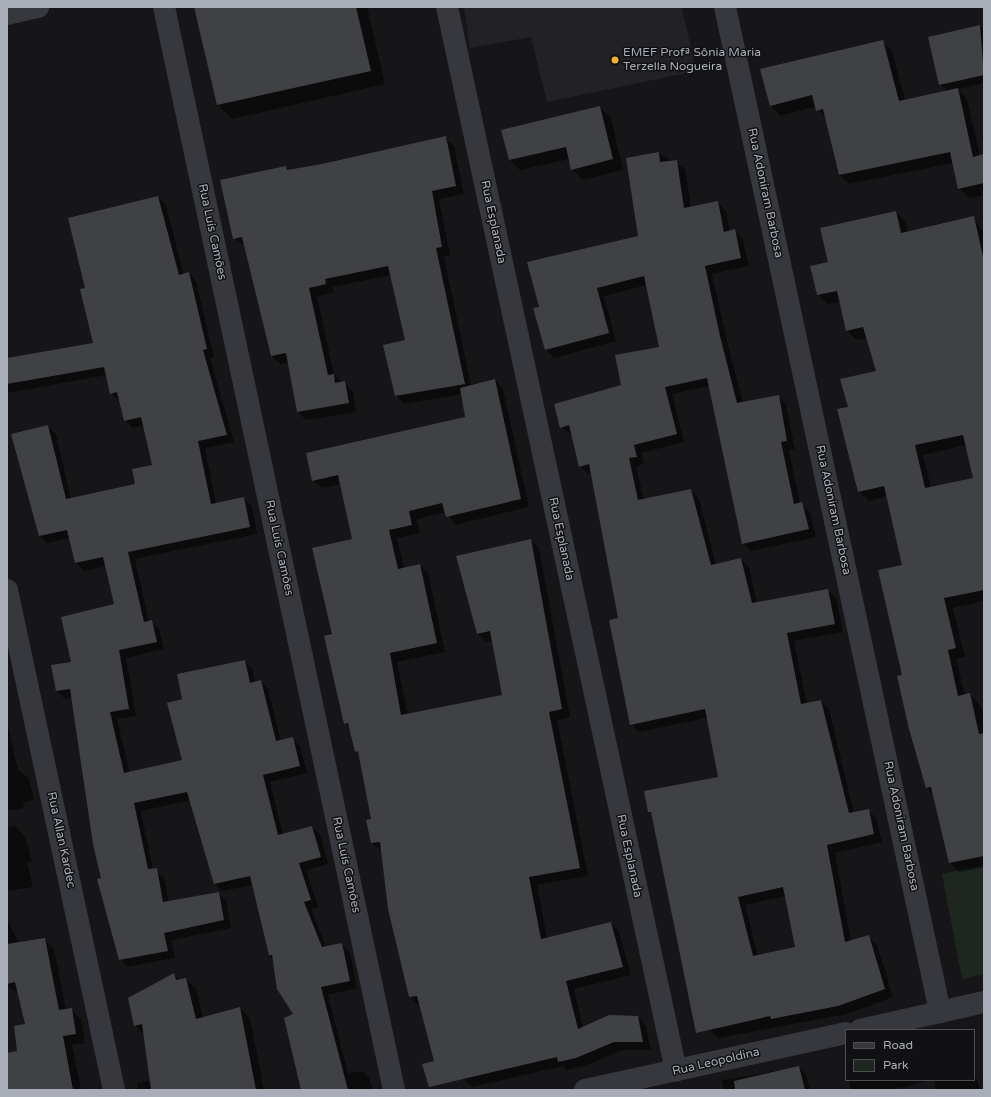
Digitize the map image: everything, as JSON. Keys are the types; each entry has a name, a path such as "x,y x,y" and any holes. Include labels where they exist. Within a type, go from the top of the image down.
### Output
{"street":[{"path":"7,14 38,7"},
{"name":"Rua Luís Camões","path":"164,7 394,1090"},
{"name":"Rua Esplanada","path":"447,7 676,1071"},
{"name":"Rua Adoniram Barbosa","path":"725,7 940,1012"},
{"name":"Rua Allan Kardec","path":"7,590 114,1090"},
{"path":"864,1029 984,1002"},
{"name":"Rua Leopoldina","path":"585,1090 845,1033"}],"shaded area":[{"name":"EMEF Profª Sônia Maria Terzella Nogueira","path":"464,7 682,7 696,71 547,102 531,37 470,48"}],"green space":[{"path":"984,865 984,974 962,979 942,874"}],"building":[{"path":"194,7 356,7 371,71 217,105"},
{"path":"980,25 984,75 939,85 928,37"},
{"path":"883,40 899,101 958,88 973,157 984,154 984,183 958,189 950,152 839,175 823,109 816,111 812,95 770,106 760,69"},
{"path":"600,106 613,159 571,170 566,147 509,160 501,130"},
{"path":"446,136 456,186 432,191 442,247 436,248 465,384 395,396 383,345 405,340 388,266 325,279 326,284 309,288 328,375 334,374 335,383 345,381 349,403 297,412 286,353 271,356 242,237 233,239 220,180 286,166 287,170 322,164"},
{"path":"659,152 660,162 677,160 684,208 718,201 724,232 735,229 741,258 705,266 720,336 737,403 779,395 787,441 781,442 794,504 802,502 809,529 742,544 707,378 665,387 677,434 634,445 637,457 629,458 638,500 691,489 711,565 741,558 752,603 828,589 835,624 787,633 801,704 821,700 849,813 869,809 874,834 827,845 845,942 869,935 885,989 838,1006 771,1019 770,1016 696,1033 651,812 648,812 644,791 718,777 705,709 630,725 609,620 618,618 589,464 579,467 569,425 560,428 554,404 621,385 615,355 659,347 644,276 597,288 609,333 545,350 533,308 539,307 527,262 638,236 626,158","holes":["783,887 795,947 753,956 738,897"]},
{"path":"158,196 179,275 189,272 207,349 203,350 227,435 198,441 211,504 244,497 250,527 128,552 144,622 152,620 157,642 119,650 129,709 110,712 124,773 182,760 167,703 182,699 177,674 245,660 250,683 261,680 276,741 293,737 300,766 263,775 278,835 312,826 321,857 299,863 311,900 304,902 322,947 342,943 350,981 321,987 348,1090 301,1090 284,1018 293,1014 277,989 272,955 269,955 250,876 214,884 187,792 134,803 148,869 157,868 163,902 219,892 224,920 164,933 168,951 119,960 97,879 101,878 93,844 70,689 56,691 51,665 71,662 61,617 114,604 103,557 75,563 67,530 39,536 11,434 48,425 66,499 135,484 132,469 152,465 141,417 124,421 117,392 110,394 104,367 7,384 7,358 93,343 80,289 85,288 68,218"},
{"path":"896,211 901,233 974,216 984,261 984,590 944,598 956,648 948,650 958,696 970,693 979,734 984,733 984,856 949,863 931,787 926,788 909,729 897,676 902,675 878,570 902,565 884,486 858,492 837,409 848,407 840,379 876,371 863,327 846,331 837,291 817,295 810,266 828,262 820,228","holes":["963,435 973,478 925,488 915,445"]},
{"path":"495,379 521,499 446,517 442,503 409,511 412,525 389,530 398,569 420,564 437,643 390,653 401,715 502,695 490,631 477,634 456,556 531,539 562,709 549,712 580,868 529,877 541,939 611,922 623,967 566,981 578,1029 609,1015 638,1016 643,1042 614,1042 576,1058 558,1062 557,1057 429,1087 422,1064 434,1061 417,996 409,997 388,909 380,842 371,843 366,820 371,819 358,751 355,752 348,723 344,724 324,636 332,634 312,548 352,539 338,475 312,481 306,453 465,417 460,388"},
{"path":"45,938 59,1010 72,1008 76,1034 63,1036 73,1090 7,1090 7,1053 17,1051 14,1026 25,1024 15,982 7,984 7,944"},
{"path":"174,973 176,980 186,978 196,1019 240,1007 256,1090 151,1090 142,1024 134,1026 128,998"},
{"path":"799,1066 805,1090 735,1090 734,1081"}],"place":[{"name":"EMEF Profª Sônia Maria Terzella Nogueira","path":"615,60"}]}
